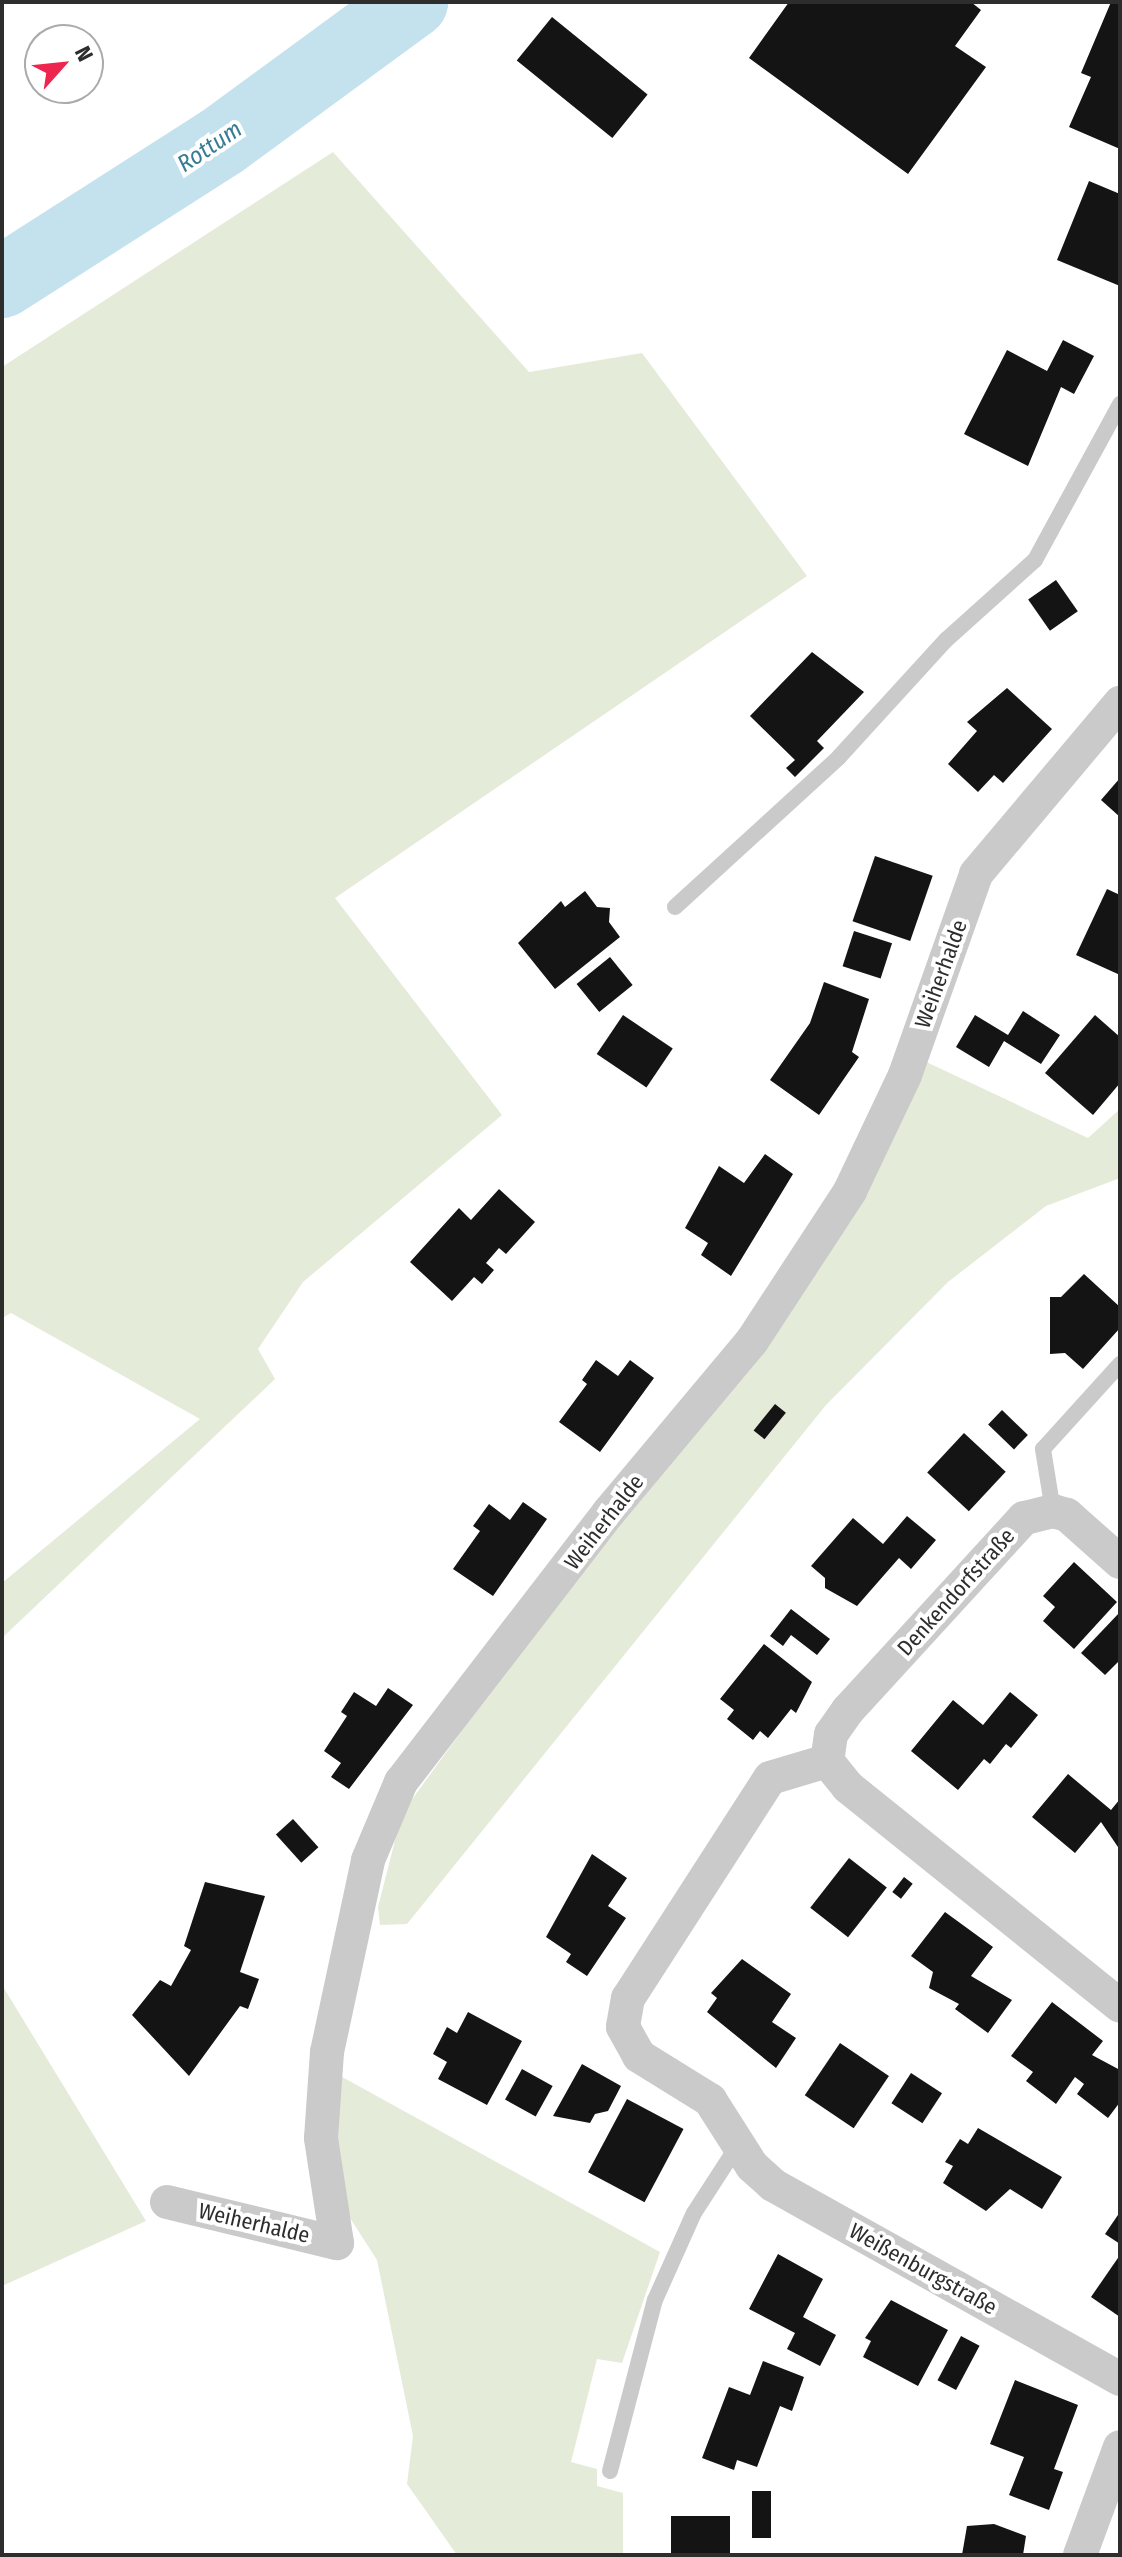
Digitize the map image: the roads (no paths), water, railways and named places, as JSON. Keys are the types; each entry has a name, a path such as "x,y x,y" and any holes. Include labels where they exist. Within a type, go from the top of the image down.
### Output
{"street":[{"name":"Weiherhalde","path":"167,2202 337,2243 321,2138 327,2052 368,1860 401,1782 609,1512 752,1341 857,1178 905,1075 976,874 1120,703"},
{"path":"1053,1511 1083,1527 1120,1562"},
{"name":"Denkendorfstraße","path":"827,1761 831,1734 848,1710 1024,1518 1053,1511"},
{"path":"827,1761 848,1787 1120,2006"},
{"name":"Weißenburgstraße","path":"827,1761 770,1778 628,1998 623,2027 639,2056 710,2100 738,2145 773,2185 1120,2379"},
{"path":"1080,2555 1120,2447"}],"lane":[{"path":"675,907 839,757 946,640 1035,560 1120,404"},
{"path":"1053,1511 1043,1449 1120,1364"},
{"path":"610,2471 655,2300 700,2200 738,2145"}],"waterway":[{"name":"Rottum","path":"2,282 221,142 412,2"}]}
